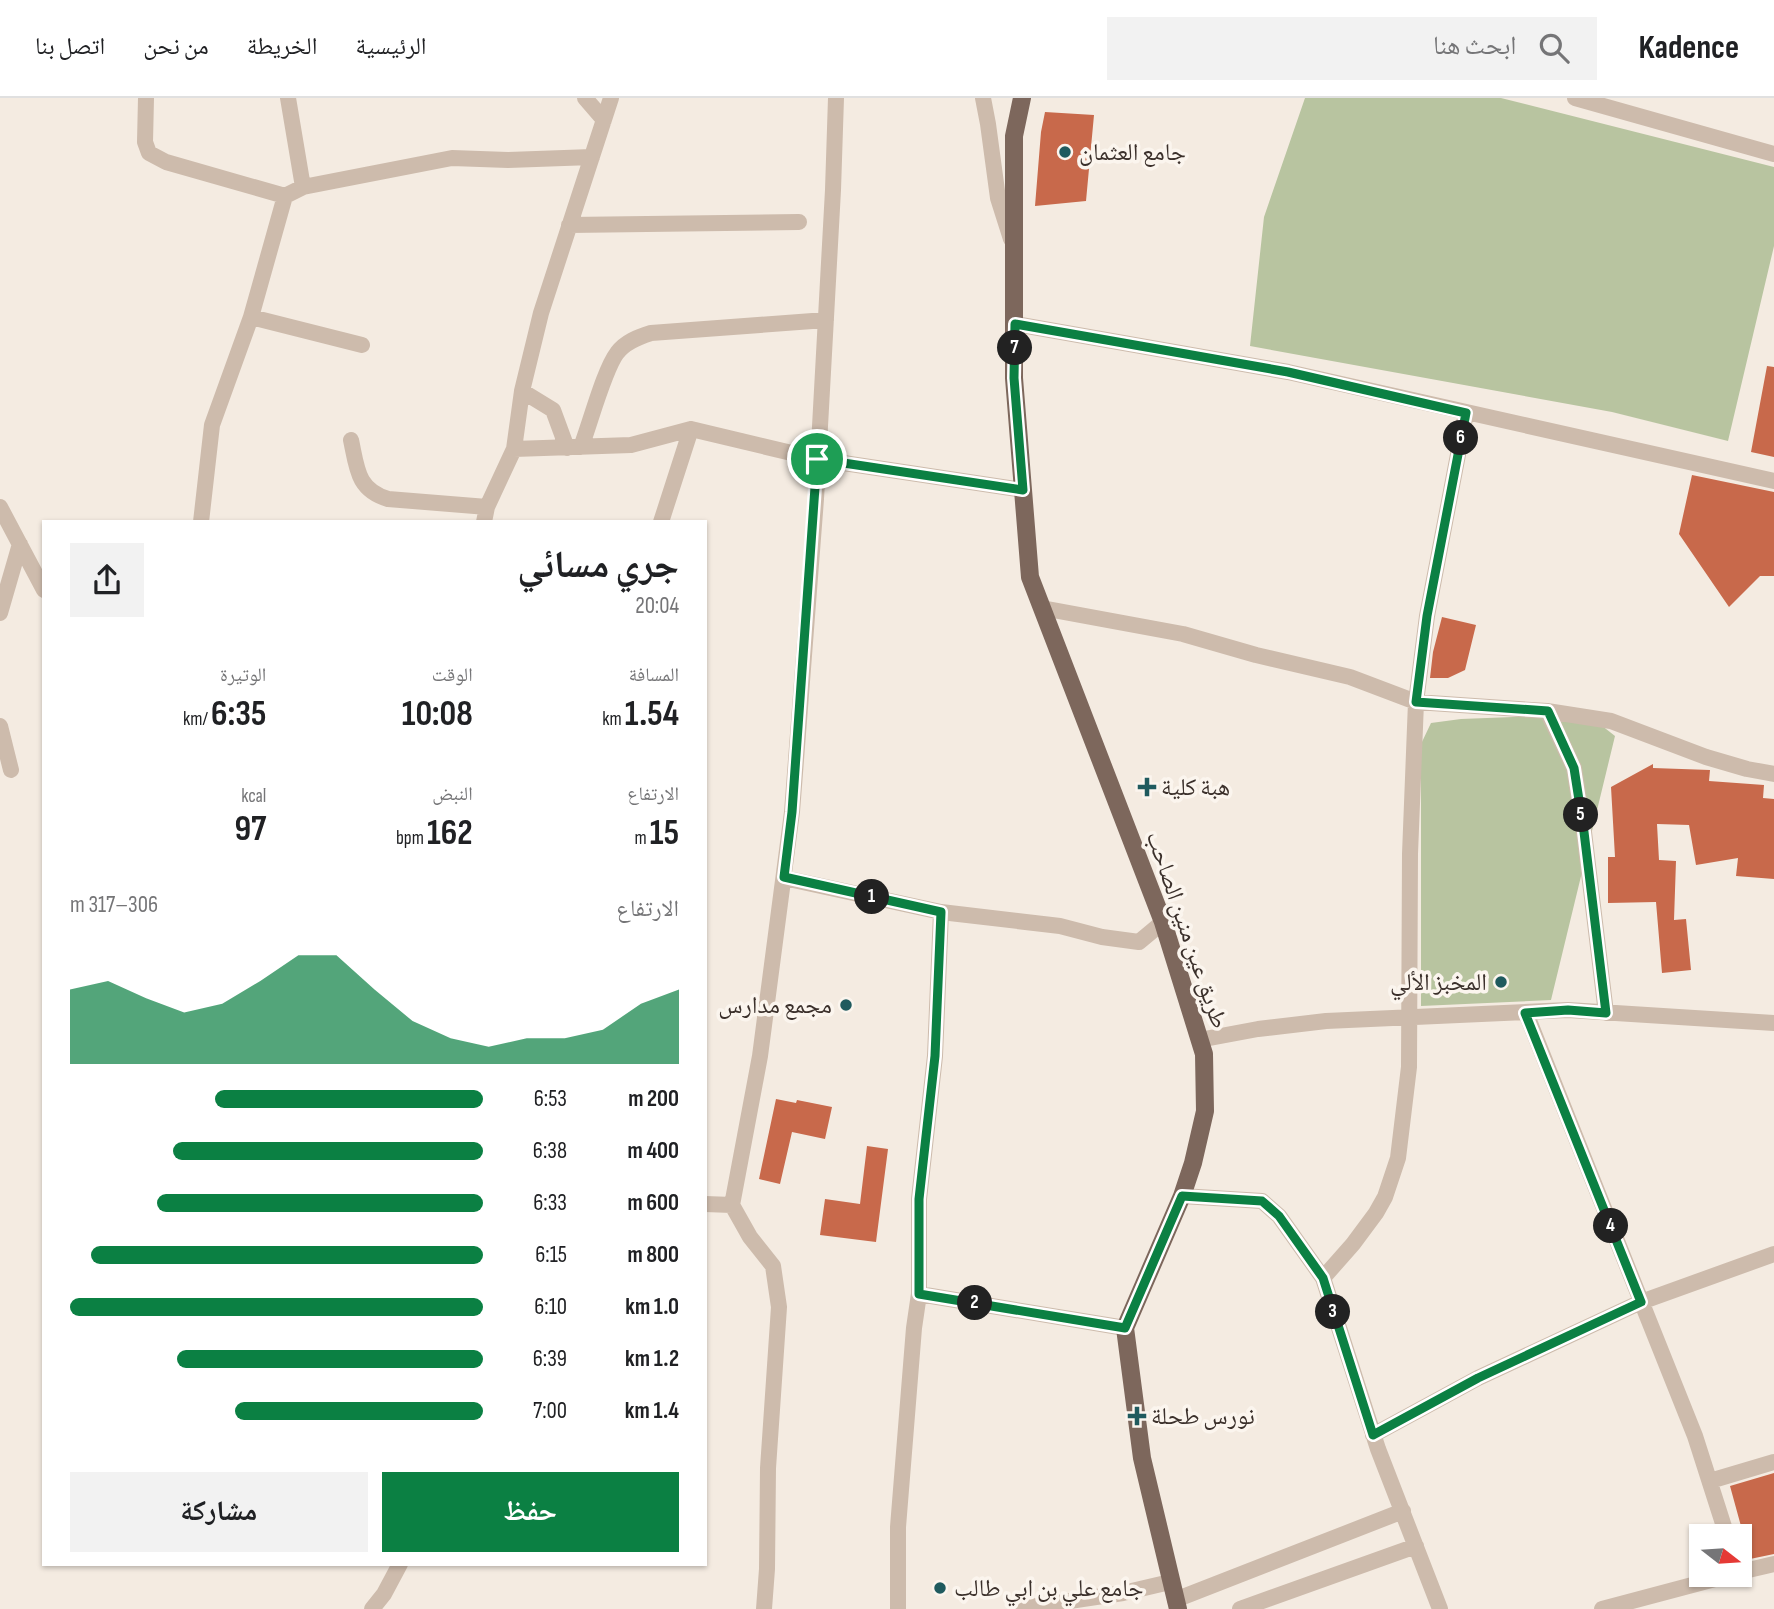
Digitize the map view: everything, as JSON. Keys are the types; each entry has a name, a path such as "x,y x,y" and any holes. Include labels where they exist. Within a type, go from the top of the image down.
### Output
{"main road":[{"name":"طريق عين منين الصاحب","path":"1022,98 1014,136 1014,378 1030,576 1163,922 1204,1054 1205,1111 1182,1196 1125,1328"},
{"path":"1125,1328 1142,1458 1177,1605"}],"street":[{"path":"146,98 145,142 149,153 166,162 285,196 303,187 452,158 508,160 592,157"},
{"path":"288,98 303,187"},
{"path":"584,98 604,120"},
{"path":"351,440 359,477 373,495 485,514 514,449 522,391 541,313 611,98"},
{"path":"764,1609 768,1569 768,1468 779,1307 773,1266 750,1237 732,1205 761,1056 792,812 817,459 836,98"},
{"path":"983,98 998,198 1014,248"},
{"path":"1575,98 1774,154"},
{"path":"201,520 212,425 251,317 285,196"},
{"path":"569,225 799,222"},
{"path":"251,317 362,345"},
{"path":"574,447 613,360 618,352 636,338 650,333 825,320"},
{"path":"1015,324 1288,372 1774,481"},
{"path":"522,391 553,410 574,447"},
{"path":"1323,1278 1376,1213 1392,1180 1398,1158 1409,1067 1411,1018 1410,854 1416,702 1427,616 1466,413"},
{"path":"514,449 631,445 691,429 817,459 1023,490"},
{"path":"662,520 691,429"},
{"path":"0,507 42,586"},
{"path":"0,613 20,544"},
{"path":"1042,608 1183,634 1256,655 1350,677 1416,702 1548,711 1611,721 1706,757 1774,774"},
{"path":"1548,711 1574,768 1606,1013"},
{"path":"0,726 11,770"},
{"path":"784,877 941,912 1060,926 1102,937 1139,942 1163,922"},
{"path":"898,1609 898,1527 919,1294 919,1199 935,1056 941,912"},
{"path":"1199,1040 1258,1029 1326,1021 1568,1010 1774,1023"},
{"path":"1525,1013 1695,1436 1723,1524"},
{"path":"1182,1196 1262,1201 1279,1216 1323,1278 1373,1435 1440,1609"},
{"path":"707,1204 732,1205"},
{"path":"1373,1435 1478,1378 1641,1302 1774,1254"},
{"path":"919,1294 1125,1328"},
{"path":"1710,1481 1774,1462"},
{"path":"1177,1605 1404,1511"},
{"path":"1240,1609 1416,1546"},
{"path":"1752,1569 1774,1564"},
{"path":"372,1609 384,1594 399,1566"},
{"path":"1017,1609 1123,1593 1171,1582"},
{"path":"1602,1609 1633,1605 1691,1587"}],"green space":[{"path":"1305,98 1501,98 1774,167 1774,246 1728,441 1612,412 1250,346 1264,217"},
{"path":"1539,716 1601,725 1615,736 1551,1000 1421,1006 1421,744 1431,723"}],"building":[{"name":"جامع العثمان","path":"1045,112 1094,115 1086,201 1035,206"},
{"path":"1767,366 1774,367 1774,457 1751,452"},
{"path":"1692,475 1774,492 1774,576 1760,576 1729,607 1679,534"},
{"path":"1442,617 1476,625 1465,670 1448,678 1430,678 1433,652"},
{"path":"1653,764 1653,768 1710,770 1709,781 1764,785 1763,798 1774,799 1774,879 1736,876 1738,858 1696,865 1689,825 1657,824 1659,860 1676,861 1674,920 1686,919 1691,970 1662,973 1656,902 1608,903 1608,857 1615,857 1611,787"},
{"path":"776,1099 832,1107 825,1139 792,1132 780,1184 759,1179"},
{"path":"867,1146 888,1149 876,1242 820,1235 825,1199 860,1204"},
{"path":"1774,1473 1774,1554 1752,1559 1752,1524 1740,1524 1730,1486"}],"place":[{"name":"جامع العثمان","path":"1065,152"},
{"name":"هبة كلية","path":"1147,787"},
{"name":"المخبز الألي","path":"1501,982"},
{"name":"مجمع مدارس","path":"846,1005"},
{"name":"نورس طحلة","path":"1137,1416"},
{"name":"جامع علي بن ابي طالب","path":"940,1588"}],"route":[{"path":"1015,324 1288,372 1466,413 1427,616 1416,702 1548,711 1574,768 1606,1013 1568,1010 1525,1013 1641,1302 1478,1378 1373,1435 1323,1278 1279,1216 1262,1201 1182,1196 1125,1328 919,1294 919,1199 935,1056 941,912 784,877 807,625 817,459 1023,490 1014,378 1015,324"}]}
